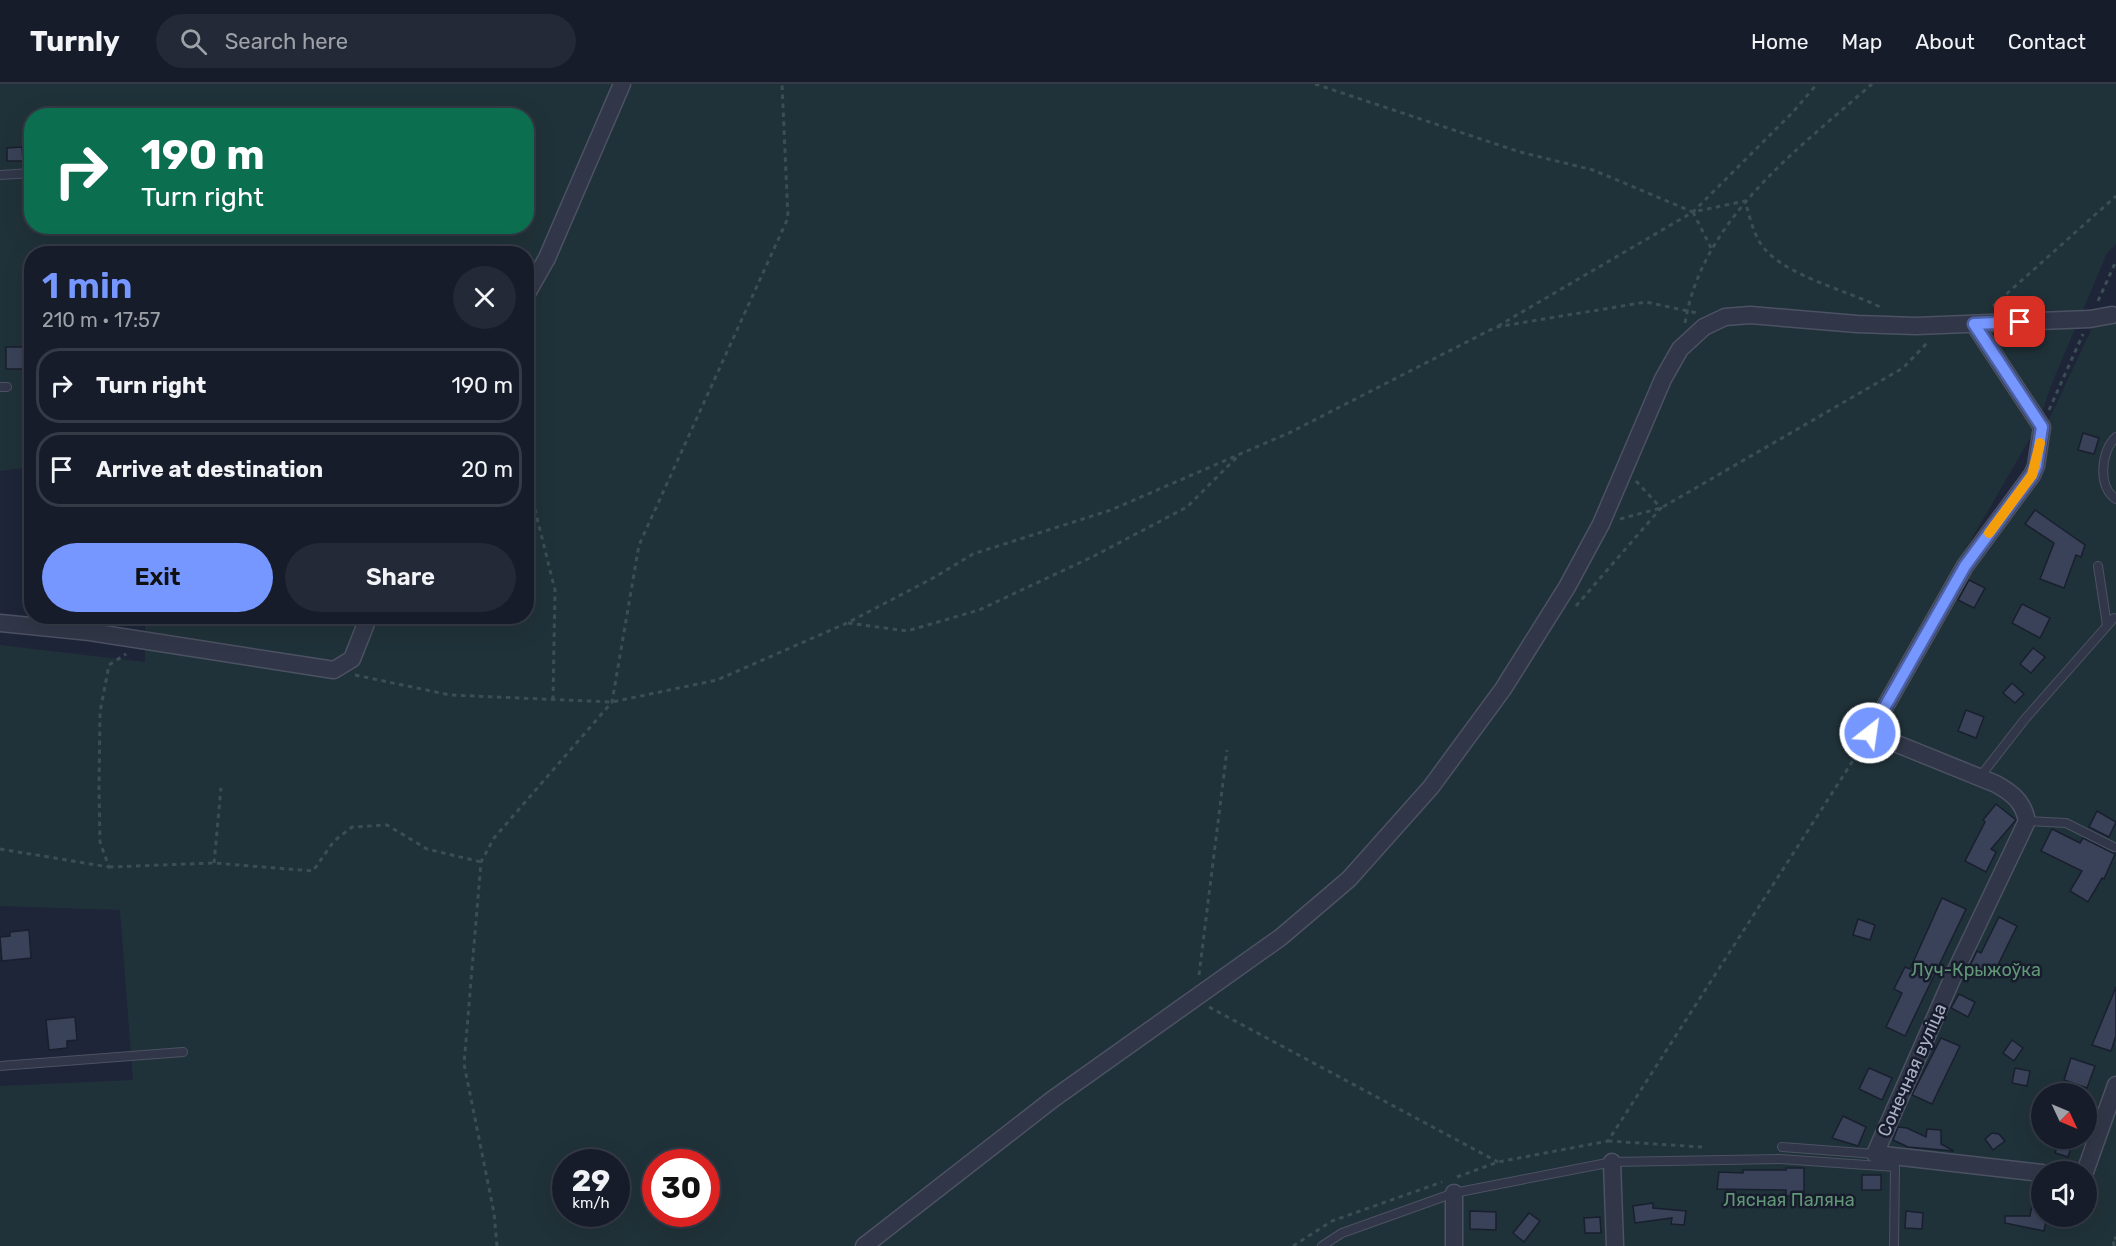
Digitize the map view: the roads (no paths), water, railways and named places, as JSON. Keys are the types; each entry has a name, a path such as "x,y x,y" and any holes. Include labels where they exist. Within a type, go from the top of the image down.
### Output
{"street":[{"path":"534,281 547,258 622,84"},
{"path":"864,1246 1053,1099 1200,1002 1349,879 1431,787 1503,689 1567,587 1601,524 1663,379 1680,349 1704,327 1725,317 1750,315 1857,324 1944,326 2090,319 2114,315"},
{"path":"1974,324 2042,427 2036,466 2032,475 1965,566 1870,733 2013,794 2025,808 2027,821"},
{"path":"0,623 90,632 334,670 352,659 366,624"},
{"name":"Сонечная вуліца","path":"1875,1154 1956,969 2027,821"},
{"path":"2089,1161 2116,1085"},
{"path":"1875,1154 2031,1172"},
{"path":"1612,1162 1615,1246"},
{"path":"1454,1193 1454,1246"}],"lane":[{"path":"0,175 24,174"},
{"path":"2116,437 2109,443 2103,477 2104,486 2116,499"},
{"path":"2098,566 2107,625"},
{"path":"1979,778 2114,618"},
{"path":"2027,821 2066,823 2114,847"},
{"path":"0,1066 183,1052"},
{"path":"1782,1147 1875,1154"},
{"path":"1322,1246 1342,1233 1454,1193 1612,1162 1780,1159 1895,1167 1894,1246"}],"park label":[{"name":"Луч-Крыжоўка","path":"1976,970"},
{"name":"Лясная Паляна","path":"1789,1200"}]}
